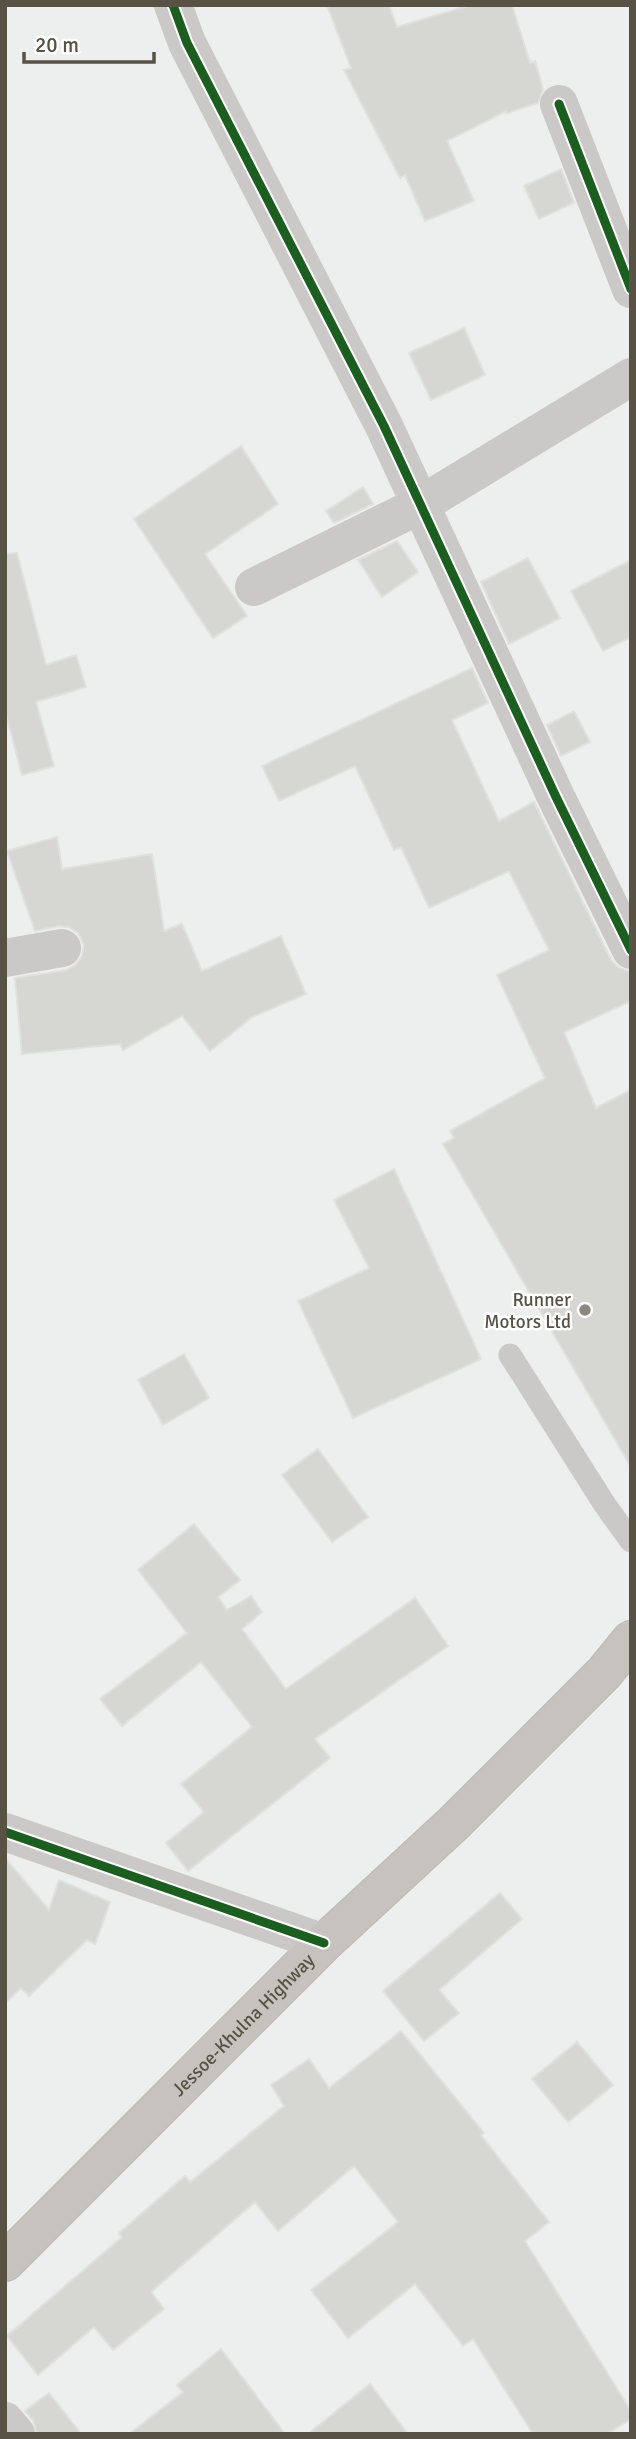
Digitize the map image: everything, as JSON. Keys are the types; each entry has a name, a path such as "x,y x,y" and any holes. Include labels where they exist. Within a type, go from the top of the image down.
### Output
{"highway":[{"name":"Jessoe-Khulna Highway","path":"5,2262 324,1943 617,1668 631,1640"}],"street":[{"path":"173,5 187,43 384,426 556,797 631,950"},
{"path":"559,104 631,289"},
{"path":"254,587 420,505 631,377"},
{"path":"5,958 62,948"},
{"path":"5,1832 324,1943"},
{"path":"5,2421 16,2434"}],"lane":[{"path":"510,1355 605,1505 631,1541"}],"building":[{"path":"327,5 389,5 397,27 471,5 512,5 530,63 535,61 543,89 538,103 507,113 506,111 447,141 474,201 425,221 405,175 400,178 344,70 351,68"},
{"path":"561,169 574,203 539,219 524,186"},
{"path":"464,328 485,375 431,400 409,353"},
{"path":"241,446 278,504 205,554 247,616 213,638 134,519"},
{"path":"363,487 373,504 334,523 326,511"},
{"path":"397,541 418,572 382,597 358,560"},
{"path":"17,553 46,665 76,655 86,687 36,702 54,766 22,775 5,710 5,554"},
{"path":"528,558 560,618 509,644 481,582"},
{"path":"631,560 631,637 603,651 571,591"},
{"path":"472,668 488,703 452,720 499,821 534,802 611,960 619,968 631,972 631,1001 564,1032 596,1108 631,1090 631,1467 443,1144 454,1138 450,1131 545,1078 497,975 549,950 509,871 429,908 401,847 394,850 355,766 279,801 262,766"},
{"path":"574,711 590,742 561,756 547,725"},
{"path":"57,837 62,869 152,854 164,931 182,924 202,971 281,936 306,994 252,1017 210,1051 182,1016 123,1050 120,1044 22,1054 15,978 66,970 75,965 82,956 84,945 78,933 69,927 58,926 35,931 7,851"},
{"path":"394,1169 481,1359 353,1418 298,1301 369,1268 334,1200"},
{"path":"184,1354 209,1398 163,1425 138,1380"},
{"path":"318,1449 368,1517 332,1542 282,1475"},
{"path":"194,1524 240,1580 218,1597 227,1610 251,1596 262,1612 242,1629 286,1689 415,1598 448,1646 315,1739 330,1758 188,1871 166,1843 204,1812 181,1784 252,1727 201,1662 122,1726 100,1699 187,1633 138,1570"},
{"path":"5,1858 49,1910 59,1880 110,1902 95,1944 87,1940 29,1996 21,1988 5,2003"},
{"path":"500,1893 522,1919 439,1990 459,2013 424,2041 383,1991"},
{"path":"401,2031 484,2133 481,2135 549,2222 525,2241 631,2411 631,2419 607,2434 533,2434 473,2339 463,2346 415,2284 348,2338 311,2290 398,2222 354,2166 278,2231 255,2202 151,2292 164,2309 113,2350 94,2327 38,2375 7,2336 122,2237 119,2233 185,2176 190,2182 284,2106 271,2085 309,2059 329,2088"},
{"path":"577,2042 613,2085 568,2122 532,2079"},
{"path":"221,2349 285,2434 129,2434 183,2392 177,2385"},
{"path":"370,2384 408,2434 308,2434"},
{"path":"49,2393 81,2434 37,2434 33,2420 25,2411"}],"cycle path":[{"path":"173,5 187,43 384,426 556,797 631,950"},
{"path":"559,104 631,289"},
{"path":"5,1832 324,1943"}],"place":[{"name":"Runner Motors Ltd","path":"585,1310"}]}
